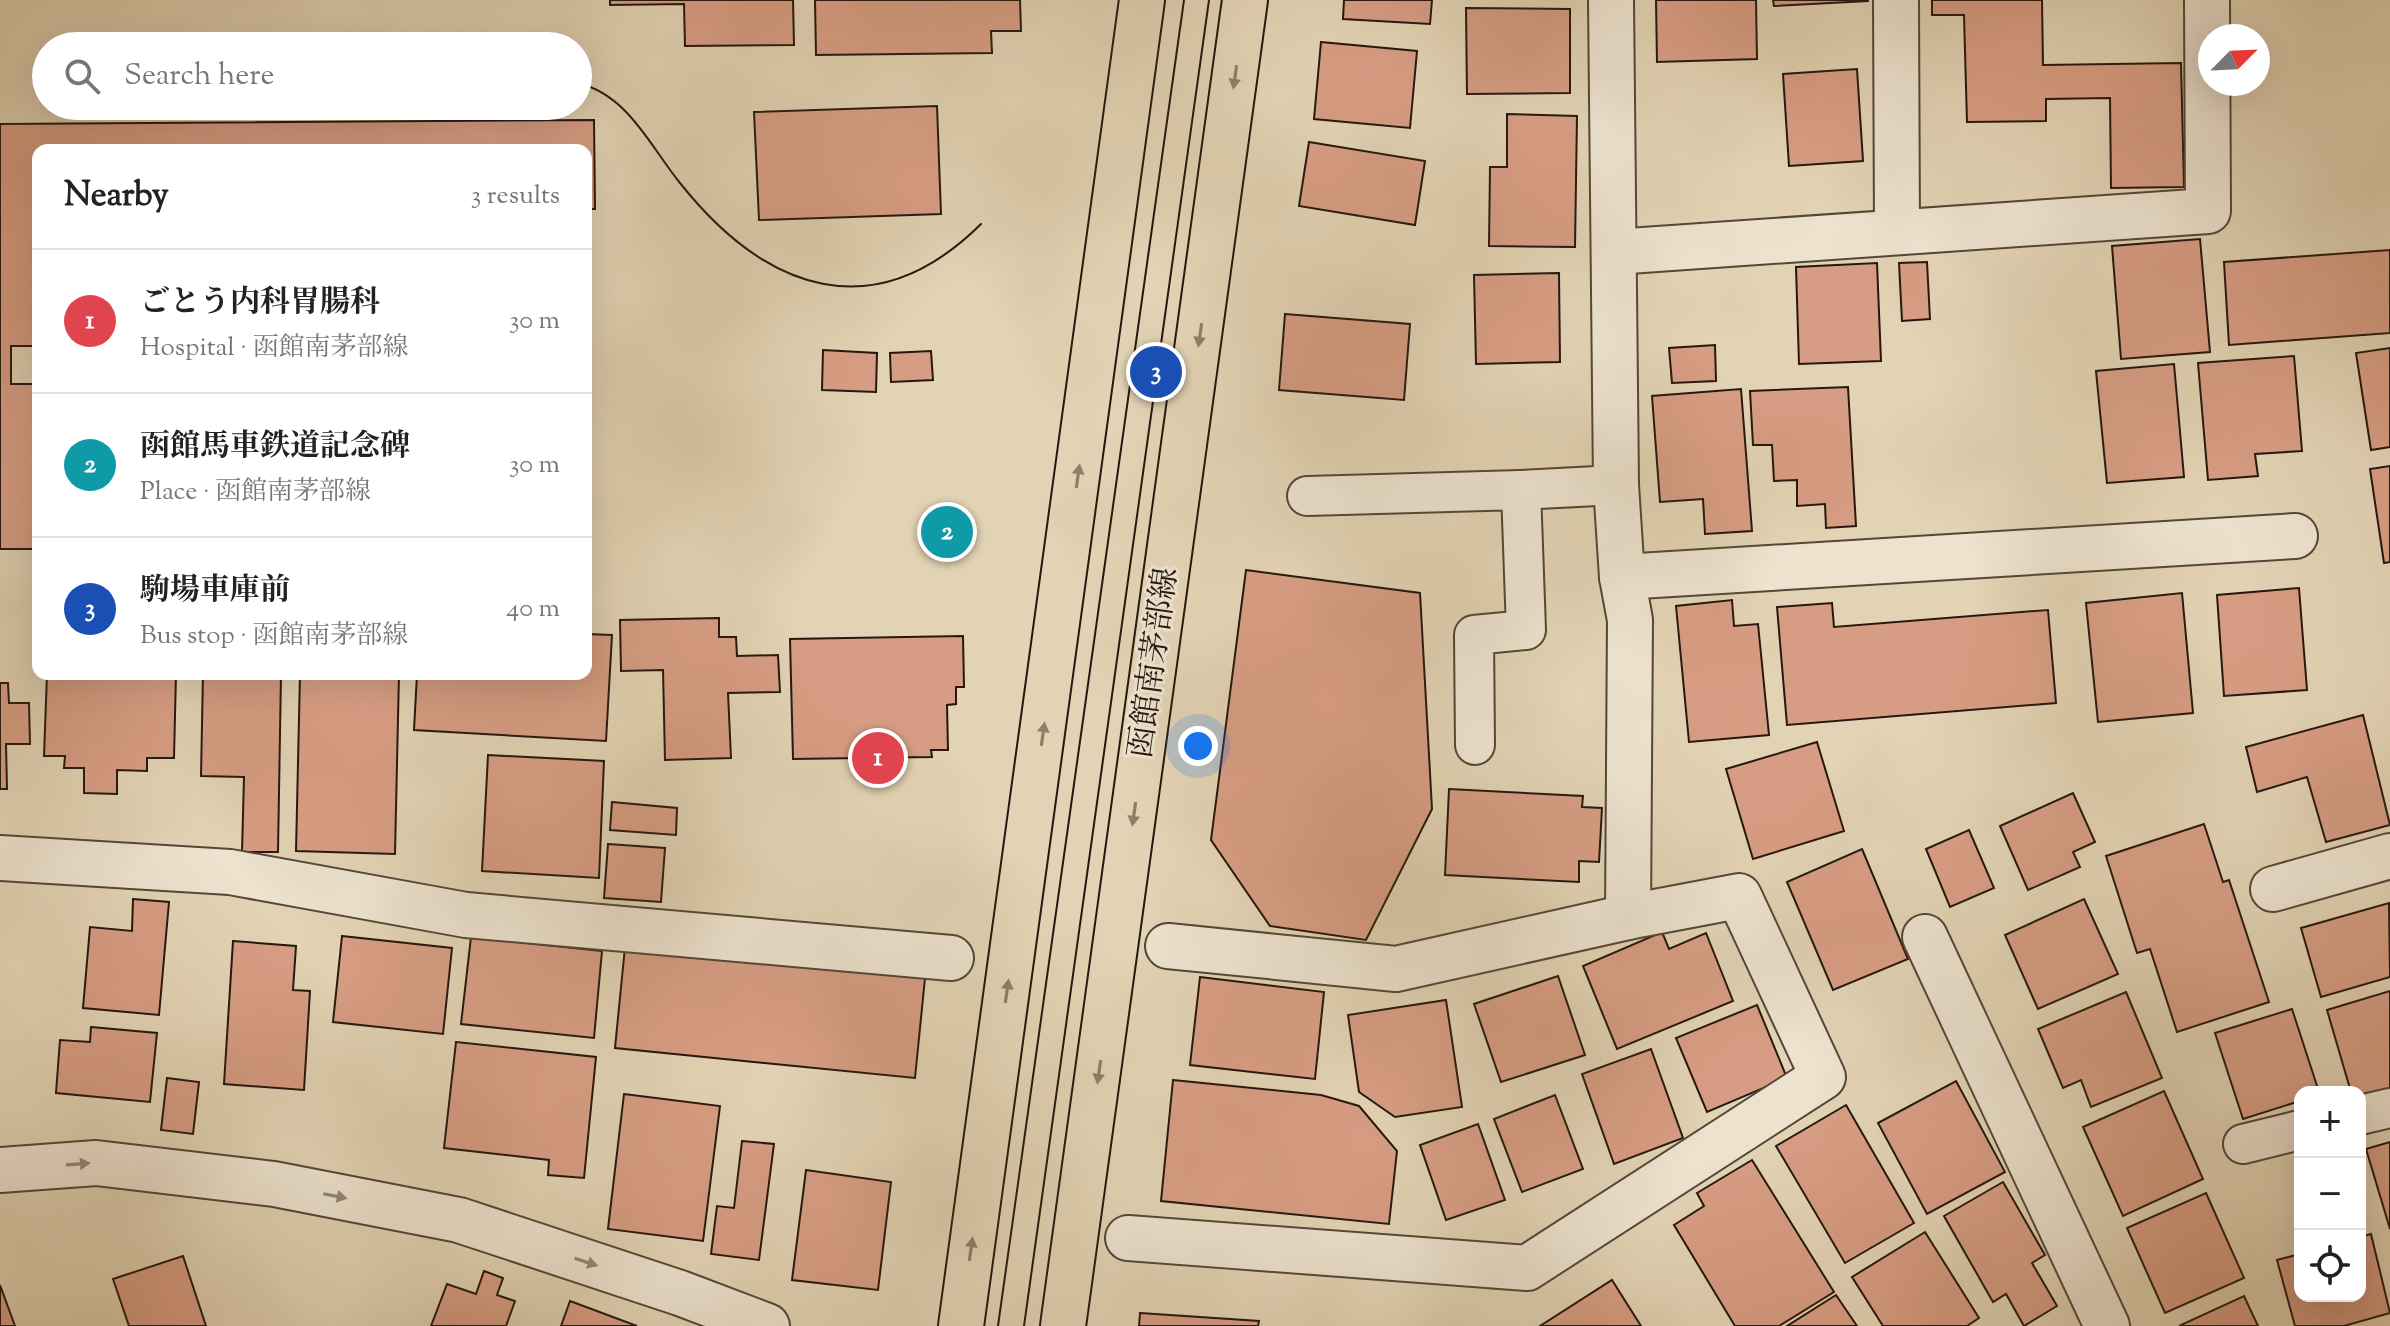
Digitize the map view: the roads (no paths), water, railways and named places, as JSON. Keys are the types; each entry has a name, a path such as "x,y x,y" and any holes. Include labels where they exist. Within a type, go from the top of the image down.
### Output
{"main road":[{"path":"961,1326 1142,0"},
{"name":"函館南茅部線","path":"1063,1326 1245,0"}],"street":[{"path":"1611,0 1616,485 1622,577 1630,620 1628,917"},
{"path":"1896,0 1897,230"},
{"path":"1614,252 1897,230 2208,211 2207,0"},
{"path":"1622,577 2295,536"},
{"path":"2273,889 2390,856"},
{"path":"0,858 230,872 466,915 951,958"},
{"path":"1128,1238 1527,1268 1823,1077 1739,896 1628,917 1396,969 1168,946"},
{"path":"1925,937 2092,1320"},
{"path":"0,1170 96,1163 274,1184 459,1220 680,1293 767,1326"}],"lane":[{"path":"1307,496 1616,485"},
{"path":"1475,745 1474,635 1526,630 1521,490"},
{"path":"2366,1114 2390,1108"},
{"path":"2243,1144 2294,1131"}],"tram line":[{"path":"998,1326 1184,0"},
{"path":"1024,1326 1209,0"},
{"path":"592,88 611,98 624,110 713,220 748,250 785,271 823,284 861,286 901,278 941,257 981,224"}],"place":[{"name":"駒場車庫前","path":"1156,372"},
{"name":"函館馬車鉄道記念碑","path":"947,532"},
{"name":"ごとう内科胃腸科","path":"878,758"}]}
